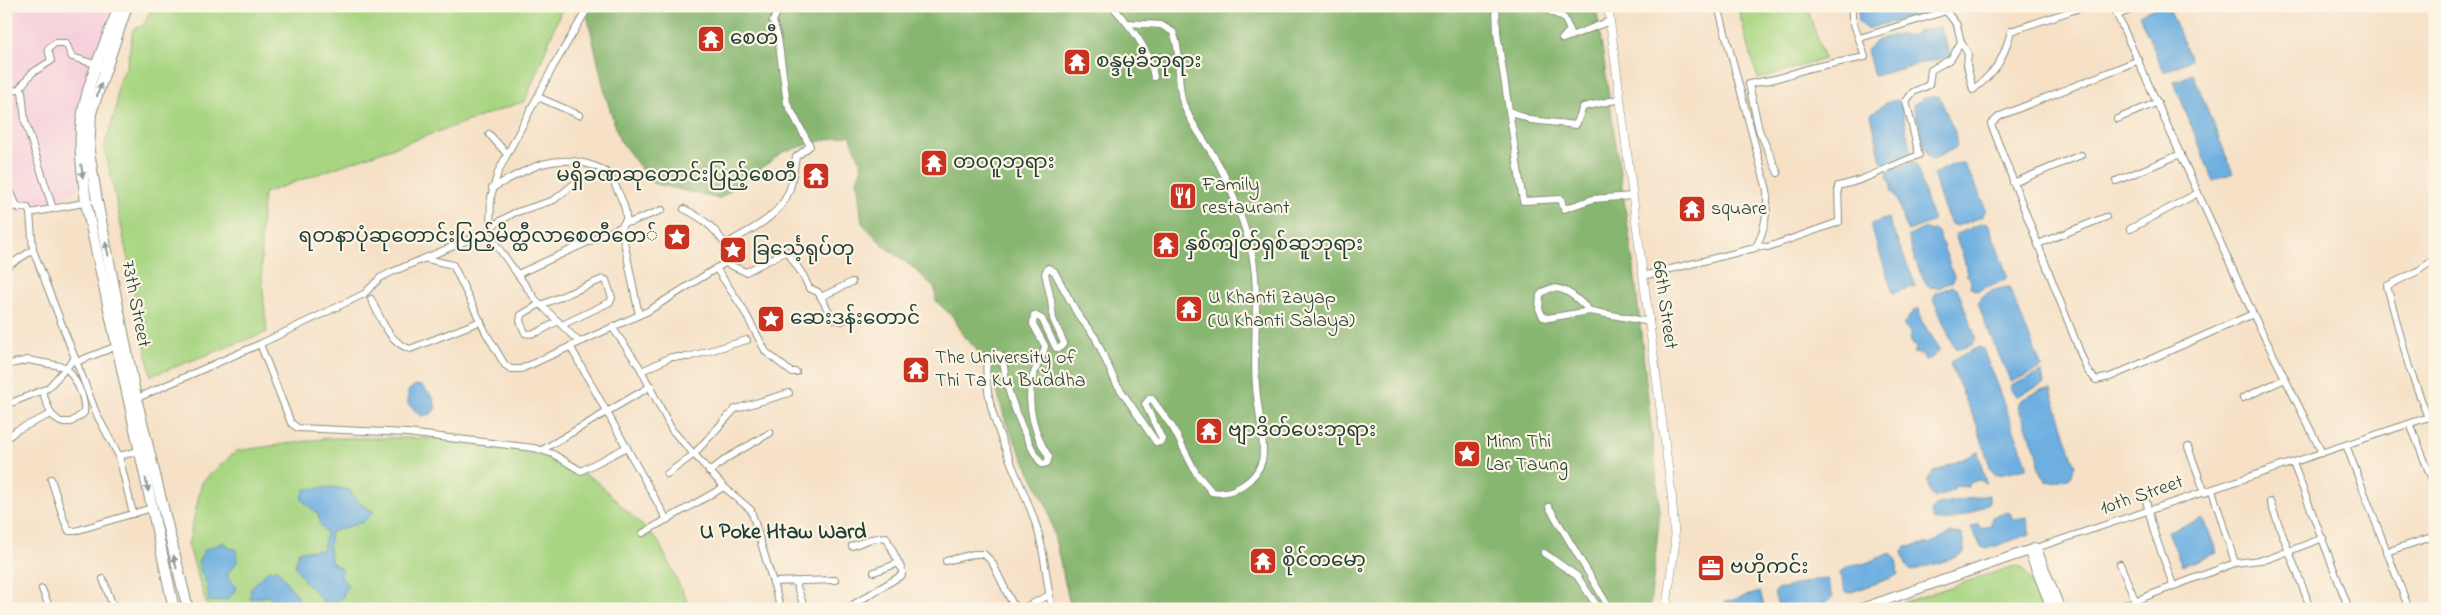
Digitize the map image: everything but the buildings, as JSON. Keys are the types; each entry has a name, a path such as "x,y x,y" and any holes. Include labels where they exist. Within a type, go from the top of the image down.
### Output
{"main road":[{"name":"73th Street","path":"102,67 118,6"},
{"name":"73th Street","path":"127,6 102,67 86,99 80,137 117,346 188,609"},
{"name":"73th Street","path":"91,202 132,400 140,451 174,609"},
{"path":"2033,550 2055,605"},
{"name":"10th Street","path":"1860,609 2033,550"}],"street":[{"path":"579,342 541,304 488,230 492,188 507,154 589,6"},
{"path":"726,246 729,242 766,221 773,213 791,187 796,157 810,146 787,103 778,38 772,21 777,12 776,6"},
{"path":"1112,6 1127,22 1152,62 1154,77"},
{"path":"1496,6 1497,33 1523,201 1561,199 1564,209 1593,199 1633,196"},
{"path":"1532,6 1544,8 1564,18 1570,30 1562,39 1610,21"},
{"name":"66th Street","path":"1608,6 1674,513 1675,544 1666,609"},
{"path":"1718,6 1767,190 1767,208 1757,246"},
{"path":"1778,173 1759,130 1749,84 1775,80 1810,68 1865,57 1852,18 1852,6"},
{"path":"1860,38 1946,11 1957,25 1961,42 1968,54 1967,65 1973,90 1990,76 2004,56 2010,30 2086,6"},
{"path":"2113,6 2158,102 2252,314 2322,453"},
{"path":"2118,15 2139,6"},
{"path":"1052,609 1036,524 1004,446 985,377 987,358 994,354 1001,356 1008,390 1026,434 1042,464 1048,463 1049,457 1036,430 1031,396 1032,382 1045,346 1034,324 1034,315 1042,318 1053,345 1058,349 1064,344 1053,319 1045,273 1051,268 1078,315 1096,337 1123,393 1156,442 1160,442 1162,439 1146,404 1149,399 1152,399 1173,428 1196,473 1212,492 1222,494 1234,490 1250,480 1258,471 1263,453 1256,384 1254,280 1248,236 1221,170 1194,127 1183,102 1173,32 1161,25 1127,22"},
{"path":"1643,276 1757,246 1768,247 1839,222 1838,186 1855,183 1884,168 1919,155 1906,101 1913,92 1929,85 1931,70 1951,59 1961,42"},
{"path":"6,93 19,89 32,73 51,62 48,49 54,43 66,43 70,55 102,67"},
{"path":"2139,60 1993,120 1990,126 2087,370 2096,380 2110,377 2252,314"},
{"path":"19,89 22,91 25,121 53,209"},
{"path":"538,96 579,115"},
{"path":"1509,111 1531,120 1576,125 1583,107 1620,99"},
{"path":"2117,119 2158,102"},
{"path":"489,134 507,154"},
{"path":"2116,182 2180,154"},
{"path":"2013,183 2081,155"},
{"path":"492,188 538,165 561,159 575,160 606,172 614,181 624,207 623,225 639,315"},
{"path":"132,400 260,344 364,294 380,278 488,230 514,213 554,200 580,179 606,172"},
{"path":"6,182 17,206"},
{"path":"2130,229 2198,193"},
{"path":"30,213 91,202"},
{"path":"6,209 17,206 19,208 28,207 33,250 97,415 119,456 133,514"},
{"path":"684,209 706,221 716,230 726,246 725,263"},
{"path":"518,274 623,225 662,210"},
{"path":"2038,244 2106,218"},
{"path":"6,267 33,250"},
{"path":"725,263 746,272 787,251 809,288 818,292 822,297 833,319 842,321 856,315"},
{"path":"426,259 452,265 499,357 511,369 521,369 639,315 739,254"},
{"path":"2431,417 2409,367 2386,286 2418,271 2435,259"},
{"path":"716,268 742,307 766,352 791,372 796,372"},
{"path":"603,279 606,280 612,298 610,302 538,332 525,333 520,321 521,315 541,304 603,279"},
{"path":"822,297 852,282"},
{"path":"1590,311 1573,295 1563,290 1550,288 1540,295 1539,309 1543,317 1556,318 1590,311 1650,322"},
{"path":"371,299 391,336 400,346 410,349 480,321"},
{"path":"612,327 651,386 672,430 709,472 751,510 781,609"},
{"path":"642,371 671,357 688,357 747,340"},
{"path":"260,344 291,423 295,427 453,438 542,450 583,471 627,447"},
{"path":"6,405 48,388 75,360 117,346"},
{"path":"570,346 667,520"},
{"path":"6,365 28,360 66,368 74,377 82,396 85,405 84,413 77,420 60,422 51,414 42,391"},
{"path":"2243,398 2285,379"},
{"path":"542,450 651,386"},
{"path":"666,474 693,455 734,409 789,393"},
{"path":"6,438 17,430 51,414"},
{"name":"10th Street","path":"2033,550 2431,417"},
{"path":"2410,424 2435,487"},
{"path":"709,472 727,458 770,433"},
{"path":"2346,445 2386,552 2410,609"},
{"path":"2188,447 2205,493"},
{"path":"119,456 140,451"},
{"path":"2293,463 2349,609"},
{"path":"51,479 64,520 70,531 152,508"},
{"path":"643,533 724,487"},
{"path":"2212,490 2235,563"},
{"path":"2144,494 2148,512 2173,585"},
{"path":"2270,502 2311,609"},
{"path":"1549,507 1610,609"},
{"path":"2386,552 2435,536"},
{"path":"846,609 897,580 902,575 899,563 886,537 871,539 852,546"},
{"path":"2113,609 2235,563 2264,560 2323,538"},
{"path":"1544,553 1577,576 1599,609"},
{"path":"946,561 974,554 984,554 992,562 1016,609"},
{"path":"874,572 899,563"},
{"path":"2120,564 2138,609"},
{"path":"103,578 114,609"},
{"path":"773,582 835,580"},
{"path":"794,581 805,609"},
{"path":"42,588 50,609"},
{"path":"1022,609 1049,595"}],"shaded area":[{"path":"6,6 112,6 81,109 79,188 53,203 16,214 6,192"}],"green space":[{"path":"152,6 563,6 525,101 264,193 261,246 267,332 151,376 104,148 116,108 118,84 127,66 133,29 144,25"},
{"path":"585,6 1596,6 1634,269 1660,510 1650,609 1071,609 1048,509 1006,423 994,380 975,347 964,337 955,319 936,301 935,289 916,270 883,245 862,223 857,181 862,166 850,135 783,152 719,199 652,183 619,139 605,93"},
{"path":"1737,6 1807,6 1824,59 1758,79"},
{"path":"328,438 434,438 534,448 595,480 658,541 691,609 208,609 188,544 202,482 236,451"},
{"path":"2014,566 2024,569 2043,609 1884,609"}],"water":[{"path":"1872,6 1935,6 1936,10 1866,29 1859,22 1858,11"},
{"path":"2159,6 2168,6 2191,60 2164,72 2139,15"},
{"path":"1940,26 1950,56 1874,76 1867,50 1875,42 1892,36 1911,36 1919,31"},
{"path":"2193,74 2233,173 2213,181 2174,82"},
{"path":"1939,96 1955,132 1957,147 1932,160 1928,156 1913,105 1924,98"},
{"path":"1896,100 1901,102 1911,155 1886,164 1881,161 1871,114 1886,103"},
{"path":"1913,161 1917,165 1933,218 1932,222 1908,231 1895,195 1891,191 1892,184 1888,179 1887,171"},
{"path":"1963,163 1986,209 1982,217 1957,226 1951,224 1948,218 1933,174 1954,164"},
{"path":"1888,218 1916,286 1893,293 1870,224"},
{"path":"1988,223 2007,275 2005,280 1976,291 1970,287 1971,280 1967,275 1964,259 1955,235 1980,224"},
{"path":"1925,228 1930,231 1934,229 1938,232 1954,276 1953,281 1938,288 1929,287 1922,277 1911,247 1909,236"},
{"path":"1953,286 1957,288 1976,338 1973,344 1960,349 1954,347 1933,299 1936,293"},
{"path":"2009,287 2042,368 2011,382 1984,321 1978,302 1987,293"},
{"path":"1915,309 1919,309 1921,320 1940,349 1932,358 1925,360 1922,354 1913,353 1916,348 1911,341 1909,331 1903,325"},
{"path":"1979,347 1983,349 2027,464 2026,468 1996,475 1991,470 1978,428 1950,364 1952,360"},
{"path":"2042,372 2044,384 2017,396 2012,392 2010,386"},
{"path":"415,385 422,386 433,397 436,408 431,414 420,416 408,404 408,391"},
{"path":"2041,390 2051,390 2075,465 2071,477 2054,482 2046,481 2039,468 2038,455 2018,407 2021,400"},
{"path":"1978,452 1986,483 1978,480 1970,483 1968,487 1955,486 1954,490 1935,498 1931,494 1927,480 1934,472"},
{"path":"333,487 349,490 358,502 374,512 363,522 331,532 329,547 331,562 342,569 341,577 348,586 341,599 328,606 328,609 324,609 325,603 305,582 295,566 299,551 323,550 326,532 321,526 318,514 301,499 305,489"},
{"path":"1989,495 1989,503 1969,513 1946,521 1933,519 1931,511 1938,504"},
{"path":"2009,512 2014,519 2026,517 2030,534 1987,549 1981,547 1971,527 1978,524 1981,529 1991,525 1992,517"},
{"path":"2204,519 2217,553 2182,566 2168,531"},
{"path":"1952,533 1961,534 1964,543 1964,553 1951,559 1911,571 1906,566 1902,551 1906,547 1931,543"},
{"path":"225,542 229,548 236,549 237,562 227,574 232,584 236,587 229,598 223,601 209,602 207,585 198,563 204,550"},
{"path":"1891,553 1896,559 1898,574 1849,593 1845,591 1840,572 1842,570 1851,565 1863,564"},
{"path":"277,569 305,607 309,609 287,606 267,596 250,599 251,588 267,571"},
{"path":"1823,578 1827,579 1833,597 1828,602 1808,608 1779,609 1774,593 1779,589"},
{"path":"1760,592 1765,609 1727,609 1725,602"}],"place":[{"name":"စေတီ","path":"711,39"},
{"name":"စန္ဒမုခီဘုရား","path":"1077,62"},
{"name":"တဝဂူဘုရား","path":"934,163"},
{"name":"မရှိခဏဆုတောင်းပြည့်စေတီ","path":"816,176"},
{"name":"Family restaurant","path":"1183,196"},
{"name":"square","path":"1692,209"},
{"name":"ရတနာပုံဆုတောင်းပြည့်မိတ္ထီလာစေတီတေ်","path":"677,237"},
{"name":"နှစ်ကျိတ်ရှစ်ဆူဘုရား","path":"1166,245"},
{"name":"ခြင်္သေ့ရုပ်တု","path":"733,250"},
{"name":"U Khanti Zayap (U Khanti Salaya)","path":"1189,309"},
{"name":"ဆေးဒန်းတောင်","path":"771,319"},
{"name":"The University of Thi Ta Ku Buddha","path":"916,370"},
{"name":"ဗျာဒိတ်ပေးဘုရား","path":"1209,431"},
{"name":"Minn Thi Lar Taung","path":"1467,454"},
{"name":"စိုင်တမော့","path":"1263,561"},
{"name":"ဗဟိုကင်း","path":"1711,568"}],"district":[{"name":"U Poke Htaw Ward","path":"783,533"}]}
